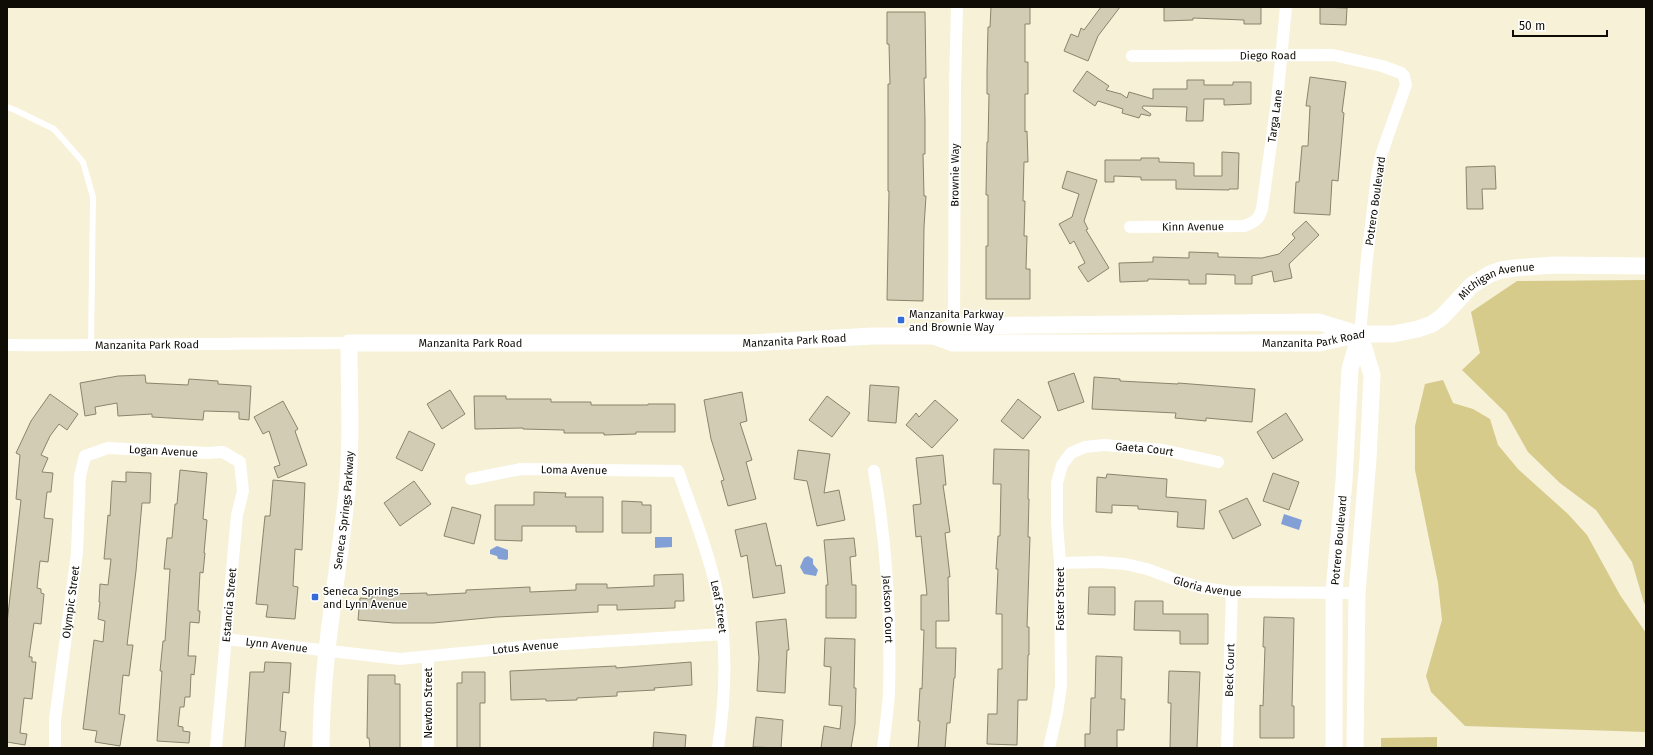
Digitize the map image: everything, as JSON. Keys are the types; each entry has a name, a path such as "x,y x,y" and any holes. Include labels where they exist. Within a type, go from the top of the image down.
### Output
{"street":[{"name":"Brownie Way","path":"953,343 957,7"},
{"name":"Targa Lane","path":"1254,222 1259,217 1262,209 1277,101 1286,7"},
{"name":"Diego Road","path":"1132,56 1327,54 1346,56 1401,73"},
{"name":"Potrero Boulevard","path":"1334,748 1334,592 1344,481 1350,369 1360,334 1377,176 1387,138 1406,85 1406,80 1401,73"},
{"name":"Kinn Avenue","path":"1130,227 1244,226 1254,222"},
{"name":"Michigan Avenue","path":"1360,334 1393,334 1418,329 1432,324 1442,317 1472,285 1490,274 1501,270 1554,265 1646,266"},
{"name":"Manzanita Park Road","path":"934,336 954,326 1319,322 1360,334"},
{"name":"Manzanita Park Road","path":"7,345 91,346 221,343 750,343 873,336 934,336 953,343 1319,343 1360,334"},
{"name":"Potrero Boulevard","path":"1355,748 1357,593 1368,459 1372,375 1360,334"},
{"name":"Seneca Springs Parkway","path":"321,748 321,716 350,449 349,343"},
{"name":"Gaeta Court","path":"1071,453 1085,447 1104,445 1163,450 1218,462"},
{"name":"Logan Avenue","path":"85,456 108,448 207,453 223,452 240,462"},
{"name":"Foster Street","path":"1049,748 1057,713 1061,686 1060,563 1057,523 1057,483 1062,465 1071,453"},
{"name":"Olympic Street","path":"55,748 55,720 77,554 80,476 85,456"},
{"name":"Estancia Street","path":"216,748 237,515 242,491 240,462"},
{"name":"Loma Avenue","path":"470,479 521,469 678,472"},
{"name":"Jackson Court","path":"874,471 887,574 889,633 888,695 883,748"},
{"name":"Leaf Street","path":"678,472 705,548 716,588 723,634 725,678 718,748"},
{"name":"Gloria Avenue","path":"1060,563 1099,562 1125,564 1147,569 1197,586 1232,592 1357,593"},
{"name":"Beck Court","path":"1227,748 1232,592"},
{"name":"Lotus Avenue","path":"328,650 400,660 532,646 723,634"},
{"name":"Lynn Avenue","path":"226,639 328,650"},
{"name":"Newton Street","path":"428,658 428,748"}],"lane":[{"path":"7,108 15,110 54,129 83,162 93,197 91,346"}],"shaded area":[{"path":"1646,280 1646,605 1644,603 1632,562 1596,510 1560,483 1528,452 1506,413 1462,370 1480,353 1471,312 1517,281"},
{"path":"1443,380 1453,403 1473,409 1490,419 1498,445 1518,469 1568,514 1587,535 1620,595 1646,633 1646,732 1465,726 1431,692 1426,676 1442,620 1438,583 1415,470 1415,426 1425,384"},
{"path":"1437,737 1437,748 1381,748 1381,738"}],"water":[{"path":"1284,514 1302,520 1299,530 1281,524"},
{"path":"655,537 672,537 672,547 655,548"},
{"path":"497,546 508,550 508,559 498,559 497,556 490,554 490,550"},
{"path":"808,556 813,559 813,564 818,570 816,576 804,574 800,567 804,558"}],"building":[{"path":"991,7 1030,7 1030,24 1025,24 1025,62 1028,62 1028,94 1025,94 1025,132 1027,131 1028,162 1024,162 1023,201 1025,201 1024,236 1027,236 1026,269 1030,269 1030,299 986,299 988,195 986,195 989,94 987,94 987,71 988,27 990,27"},
{"path":"1101,7 1120,7 1098,36 1088,61 1064,51 1071,34 1078,37 1081,28 1084,30"},
{"path":"1164,7 1261,7 1261,24 1244,24 1244,20 1193,18 1193,20 1164,21"},
{"path":"1320,7 1347,8 1346,25 1320,24"},
{"path":"887,12 925,12 925,154 923,154 924,196 926,196 923,301 887,300 889,191 888,84 890,84 889,44 887,44"},
{"path":"1087,71 1109,86 1106,90 1121,94 1127,98 1129,92 1153,99 1153,89 1187,89 1187,80 1204,80 1204,85 1233,85 1233,82 1251,82 1251,104 1224,105 1224,99 1204,99 1203,121 1186,121 1187,107 1143,106 1142,108 1151,114 1150,116 1141,114 1139,118 1122,113 1123,109 1098,101 1095,106 1073,91"},
{"path":"1310,77 1346,82 1342,112 1344,113 1338,181 1332,180 1330,215 1294,213 1296,182 1299,182 1302,146 1308,146 1310,106 1306,106"},
{"path":"1222,152 1239,153 1238,189 1176,189 1176,180 1141,180 1141,177 1114,176 1114,182 1105,182 1105,160 1141,160 1141,158 1159,158 1159,162 1194,163 1194,176 1222,176"},
{"path":"1495,166 1496,189 1482,189 1483,209 1467,209 1466,167"},
{"path":"1067,171 1097,180 1084,221 1088,229 1086,230 1109,268 1088,282 1078,267 1085,263 1074,241 1070,244 1059,224 1072,217 1079,194 1062,188"},
{"path":"1306,221 1319,235 1289,264 1292,278 1274,282 1272,271 1252,276 1252,284 1235,284 1235,275 1206,274 1206,284 1189,284 1189,280 1148,279 1148,281 1120,282 1119,263 1153,262 1153,257 1189,258 1189,252 1218,253 1218,257 1262,258 1279,254 1295,238 1292,234"},
{"path":"1074,373 1084,402 1058,411 1048,382"},
{"path":"145,375 146,383 188,385 189,379 218,381 218,384 251,386 249,420 239,419 239,412 204,411 203,420 152,417 152,414 118,416 117,403 95,407 96,414 85,416 80,383 118,376"},
{"path":"1094,377 1120,379 1120,381 1178,383 1255,389 1252,422 1206,418 1206,421 1175,418 1176,413 1092,409"},
{"path":"870,385 899,387 896,423 868,421"},
{"path":"450,390 465,414 442,429 427,404"},
{"path":"742,392 747,421 740,423 752,460 746,462 756,499 728,506 721,481 724,480 711,439 704,400"},
{"path":"50,394 78,414 67,430 59,424 50,436 41,455 48,458 42,472 53,473 51,492 47,492 44,518 53,519 48,562 40,561 37,588 41,589 41,593 44,594 41,624 34,623 29,657 32,657 32,662 36,662 32,699 24,698 20,733 27,734 25,745 7,742 7,623 21,500 16,499 20,455 16,453 31,421"},
{"path":"474,396 506,396 506,399 551,399 551,402 591,402 591,405 675,404 675,432 636,432 636,434 604,435 604,433 564,433 564,430 523,428 475,429"},
{"path":"827,396 850,413 832,437 809,420"},
{"path":"1018,399 1041,417 1023,439 1001,421"},
{"path":"935,400 958,420 932,448 906,425 916,413 919,417"},
{"path":"283,401 298,429 295,431 307,465 278,478 274,467 280,465 269,431 263,434 254,417"},
{"path":"1286,413 1303,440 1273,459 1257,432"},
{"path":"409,431 435,444 422,471 396,458"},
{"path":"994,449 1029,450 1028,537 1030,537 1027,627 1029,627 1029,655 1027,700 1018,700 1017,745 987,744 988,714 997,714 998,669 1002,669 1002,614 996,614 998,569 996,569 998,536 1000,536 1001,484 993,484"},
{"path":"798,450 830,454 824,493 839,490 845,520 817,526 807,481 794,479"},
{"path":"943,455 946,485 943,485 950,532 945,533 950,577 948,577 949,621 936,621 936,648 956,648 955,678 950,723 947,723 945,748 918,748 920,721 918,721 920,688 922,689 924,630 921,630 921,595 927,595 921,536 916,537 913,505 921,504 916,458"},
{"path":"180,470 207,473 203,519 207,520 203,573 200,572 198,611 200,611 199,623 190,622 188,656 196,656 194,675 191,674 190,697 185,697 184,707 180,707 178,726 183,727 183,731 190,732 189,743 157,741 162,671 160,671 163,641 165,641 170,569 164,569 167,538 172,538"},
{"path":"126,472 151,473 150,503 142,503 127,645 133,645 129,676 123,675 119,714 125,715 120,746 95,742 97,731 83,729 94,640 103,642 105,621 98,619 100,584 108,585 111,559 104,559 108,515 110,516 112,481 126,482"},
{"path":"1273,473 1299,482 1289,510 1263,501"},
{"path":"1107,474 1167,479 1166,497 1206,500 1204,529 1177,527 1178,512 1138,509 1138,506 1112,505 1112,513 1096,512 1097,477 1106,478"},
{"path":"273,480 305,483 302,550 295,549 293,586 298,587 295,619 266,617 268,605 256,604 265,516 270,516"},
{"path":"414,481 431,504 400,526 384,503"},
{"path":"534,492 566,493 565,497 603,497 603,532 576,532 576,526 522,526 522,541 495,540 495,505 534,505"},
{"path":"1247,498 1261,525 1233,539 1219,511"},
{"path":"622,501 642,502 642,505 651,505 651,533 622,533"},
{"path":"452,507 481,515 474,544 444,536"},
{"path":"766,523 776,566 781,565 785,593 753,598 747,555 741,557 735,530"},
{"path":"854,538 856,556 850,557 852,585 856,585 856,618 826,618 826,585 828,585 824,540"},
{"path":"683,574 684,601 675,601 675,608 617,610 617,605 598,605 598,612 497,617 433,623 394,623 358,620 360,598 372,599 372,589 390,591 390,594 427,593 427,595 466,593 466,590 530,587 530,592 576,590 576,584 607,584 607,588 654,586 654,575"},
{"path":"1089,587 1115,587 1115,615 1088,614"},
{"path":"1135,601 1163,601 1163,614 1208,614 1208,644 1180,644 1180,631 1134,630"},
{"path":"1264,617 1294,618 1292,706 1294,706 1294,738 1260,738 1260,705 1263,706 1265,647 1263,647"},
{"path":"786,619 789,650 787,650 785,693 757,691 759,658 756,622"},
{"path":"825,638 855,639 855,724 851,748 821,748 824,726 840,729 842,706 829,705 831,667 824,666"},
{"path":"1096,656 1122,657 1121,699 1125,699 1124,730 1117,730 1117,748 1085,748 1085,734 1090,734 1091,698 1095,698"},
{"path":"265,662 291,663 289,693 283,692 280,731 286,732 284,748 245,748 250,672 264,672"},
{"path":"691,662 692,685 654,688 655,690 617,692 617,696 577,698 577,700 511,700 510,671 616,666 616,668"},
{"path":"1169,671 1200,672 1197,748 1170,748 1171,703 1168,703"},
{"path":"462,672 485,672 485,703 480,703 480,748 457,748 457,683 462,683"},
{"path":"368,675 395,675 395,684 400,684 400,748 370,748 369,738 367,738"},
{"path":"756,717 783,720 781,748 753,747"},
{"path":"654,732 686,735 685,748 653,748"}],"place":[{"name":"Manzanita Parkway and Brownie Way","path":"901,320"},
{"name":"Seneca Springs and Lynn Avenue","path":"315,597"}]}
